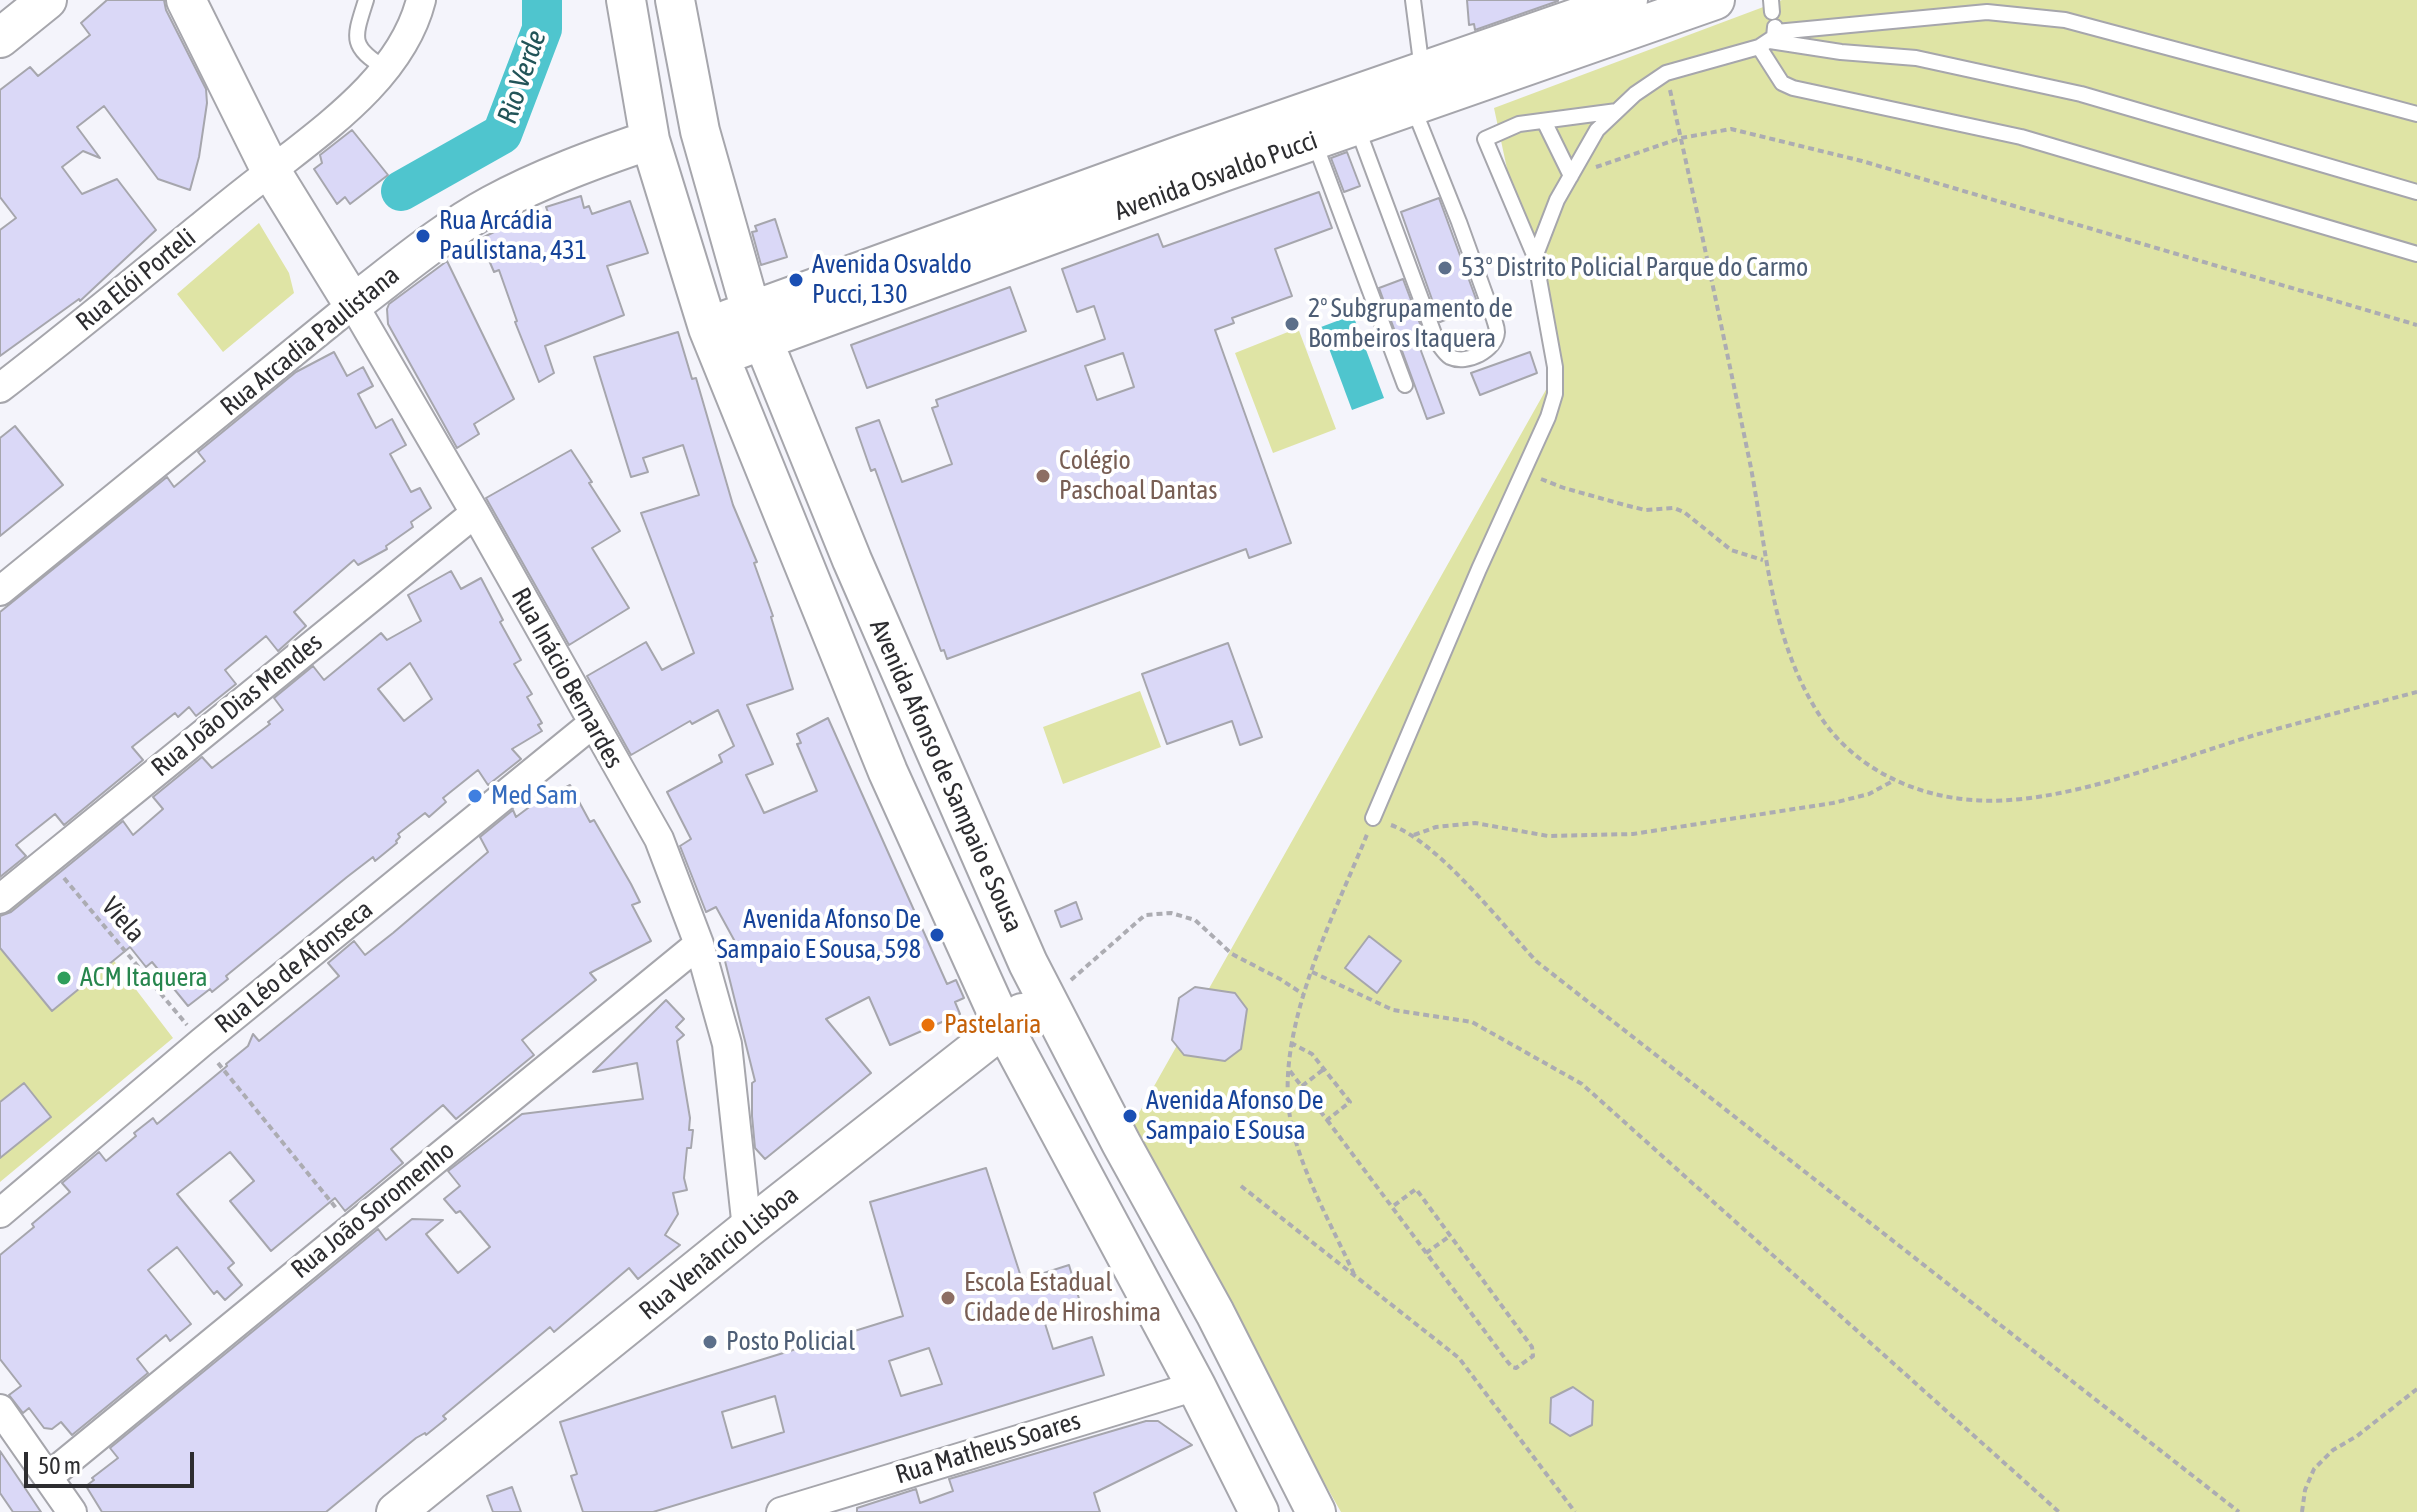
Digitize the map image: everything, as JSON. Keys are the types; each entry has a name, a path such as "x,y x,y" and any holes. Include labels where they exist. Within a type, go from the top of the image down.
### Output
{"main road":[{"path":"0,38 47,0"},
{"name":"Rua Inácio Bernardes","path":"186,0 271,171 353,304"},
{"name":"Avenida Afonso de Sampaio e Sousa","path":"626,0 650,140 714,342 888,772 1003,1026 1196,1386 1259,1512"},
{"name":"Avenida Afonso de Sampaio e Sousa","path":"675,0 700,131 756,326 951,791 1045,997 1215,1313 1316,1512"},
{"name":"Avenida Osvaldo Pucci","path":"714,342 1422,70 1628,0"},
{"name":"Avenida Osvaldo Pucci","path":"756,326 1314,141 1714,0"},
{"name":"Rua Arcadia Paulistana","path":"353,304 443,236 493,205 593,160 650,140"},
{"name":"Rua Venâncio Lisboa","path":"396,1512 747,1229 1003,1026 1045,997"}],"street":[{"name":"Rua Elói Porteli","path":"0,388 333,124 385,68 405,37 421,0"},
{"name":"Rua Inácio Bernardes","path":"353,304 659,839 699,944 727,1044 747,1229"},
{"name":"Rua Arcadia Paulistana","path":"0,591 353,304"},
{"name":"Rua João Dias Mendes","path":"0,899 475,513"},
{"name":"Rua Léo de Afonseca","path":"0,1213 202,1042 592,724"},
{"name":"Rua João Soromenho","path":"48,1477 699,944"},
{"name":"Rua Matheus Soares","path":"781,1512 1196,1386"},
{"path":"0,1409 72,1512"}],"lane":[{"path":"366,0 355,36 364,55 385,68"},
{"path":"1413,0 1422,70"},
{"path":"1535,257 1557,200 1597,130 1635,94 1666,73 1770,37 1987,12 2065,20 2417,114"},
{"path":"1770,37 1841,52 1916,58 2081,94 2417,192"},
{"path":"1770,37 1782,83 1793,88 2021,137 2417,254"},
{"path":"1357,126 1437,342 1448,356 1460,359 1474,357 1490,347 1497,334 1494,319 1413,107"},
{"path":"1373,818 1479,569 1548,417 1555,394 1555,367 1535,257 1485,139 1519,124 1617,111"},
{"path":"1544,121 1571,176"},
{"path":"1314,141 1405,385"}],"path":[{"path":"1666,73 1751,471 1764,560 1793,669 1821,718 1849,749 1893,781 1927,792 1973,800 2026,798 2088,786 2255,735 2417,692"},
{"path":"1571,176 1681,138 1731,129 1862,161 2417,325"},
{"path":"1524,472 1564,488 1645,510 1674,508 1684,512 1731,550 1764,560"},
{"path":"1414,835 1436,827 1475,823 1548,836 1633,834 1833,803 1869,794 1893,781"},
{"path":"1354,1274 1305,1166 1290,1119 1289,1069 1303,994 1373,818 1414,835 1536,961 2239,1512"},
{"name":"Viela","path":"47,858 202,1042 352,1228"},
{"path":"1045,997 1068,982 1145,915 1171,913 1195,920 1232,954 1303,994"},
{"path":"1312,972 1393,1010 1472,1022 1582,1084 2059,1512"},
{"path":"1293,1044 1312,1054 1350,1102 1327,1120"},
{"path":"1289,1069 1426,1253 1512,1367 1516,1368 1533,1356 1532,1347 1416,1189 1392,1207"},
{"path":"1302,1086 1324,1069"},
{"path":"1241,1186 1459,1358 1575,1512"},
{"path":"1426,1253 1450,1235"},
{"path":"2302,1512 2305,1490 2314,1469 2333,1450 2357,1436 2417,1389"}],"green space":[{"path":"1782,0 2417,0 2417,1512 1341,1512 1126,1136 1552,379 1494,108"},
{"path":"259,223 289,273 294,293 223,352 177,294"},
{"path":"1298,328 1336,429 1273,453 1235,353"},
{"path":"1140,691 1161,747 1063,784 1043,727"},
{"name":"ACM Itaquera","path":"50,877 173,1038 0,1182 0,919"}],"water":[{"path":"1353,315 1384,398 1352,410 1321,327"}],"building":[{"path":"107,0 164,0 166,10 206,89 207,103 199,157 190,190 158,179 104,106 77,127 100,158 83,151 62,167 82,194 117,179 156,230 80,301 0,356 0,230 16,218 0,197 0,90 30,67 38,76 90,35 81,23"},
{"path":"1467,0 1558,1 1475,30 1474,24 1469,25"},
{"path":"352,130 388,175 350,204 345,197 337,204 314,169 322,163 320,155"},
{"path":"1347,152 1360,186 1344,192 1331,158"},
{"path":"1319,192 1332,228 1275,249 1292,296 1232,318 1234,323 1215,330 1291,543 1249,558 1246,549 947,659 944,650 941,651 875,469 871,471 856,428 879,420 902,482 952,464 932,408 938,406 936,400 1105,339 1094,306 1077,312 1062,269 1158,234 1163,247","holes":["1123,353 1134,387 1097,400 1085,366"]},
{"path":"581,196 584,208 589,206 592,214 630,201 648,253 607,266 624,315 545,346 554,373 539,382 515,322 499,270 494,272 480,239 514,222 516,226 550,218 546,207"},
{"path":"1439,198 1479,307 1440,322 1401,212"},
{"path":"775,219 787,257 761,265 752,232 757,231 755,226"},
{"path":"447,261 514,399 474,424 479,434 457,448 388,324 387,309 389,304"},
{"path":"1403,279 1422,329 1414,332 1444,413 1427,419 1379,288"},
{"path":"1010,287 1026,331 867,388 851,345"},
{"path":"678,332 692,379 696,378 733,505 757,562 754,563 773,616 793,689 747,705 773,764 746,775 764,813 817,791 797,744 801,743 797,734 828,718 947,984 956,980 964,998 955,1002 960,1014 890,1045 869,997 826,1019 871,1073 765,1159 755,1148 752,1083 755,1081 724,957 739,949 716,907 706,912 680,846 691,839 667,792 722,762 719,755 734,746 718,710 692,724 690,721 631,755 587,676 646,642 662,670 694,653 641,513 699,495 683,445 643,458 648,472 631,477 594,357"},
{"path":"334,352 347,376 363,367 373,386 358,394 376,428 392,419 406,445 390,454 411,492 420,488 431,508 411,522 413,527 386,546 387,549 358,565 354,560 294,612 306,626 278,651 266,636 225,670 236,684 196,716 189,707 178,717 175,713 132,747 143,760 64,825 55,814 16,845 26,856 0,877 0,612 167,477 174,487 205,461 198,452 296,372"},
{"path":"1530,352 1537,373 1480,395 1471,373"},
{"path":"15,426 63,485 0,536 0,438"},
{"path":"571,450 620,531 592,548 629,608 569,645 486,498"},
{"path":"451,571 461,589 481,578 521,660 514,664 532,694 527,697 542,723 538,725 542,731 512,749 521,759 488,785 478,770 443,798 446,802 429,817 425,813 398,834 397,843 375,861 373,857 347,877 226,976 228,979 212,992 210,989 188,1006 152,962 146,967 130,947 52,1011 0,948 0,916 11,912 123,821 133,835 163,809 153,797 202,757 212,768 270,724 268,722 283,710 274,698 313,666 324,680 381,633 387,640 421,621 408,595","holes":["410,663 432,699 404,721 378,689"]},
{"path":"1228,643 1262,737 1240,745 1232,721 1167,744 1142,674"},
{"path":"570,785 631,884 640,902 632,905 651,941 590,973 596,980 522,1040 534,1055 456,1119 443,1105 391,1149 403,1163 345,1211 335,1198 271,1251 230,1201 254,1181 230,1152 177,1194 234,1263 228,1268 242,1285 225,1300 217,1291 214,1294 177,1247 148,1270 191,1324 170,1341 166,1335 137,1359 148,1373 72,1435 61,1422 52,1429 44,1428 29,1408 23,1413 9,1395 21,1386 0,1359 0,1255 70,1192 62,1183 99,1152 106,1161 153,1118 157,1124 227,1066 248,1046 253,1034 259,1041 339,976 328,963 354,941 365,955 393,933 488,852 480,837 513,810 516,817"},
{"path":"1076,902 1082,919 1061,927 1055,911"},
{"path":"1369,936 1401,961 1377,993 1345,968"},
{"path":"1195,987 1235,993 1247,1009 1241,1049 1225,1061 1184,1055 1172,1040 1179,998"},
{"path":"666,1000 684,1019 676,1027 684,1035 677,1041 690,1118 689,1130 693,1130 691,1148 687,1148 684,1178 687,1190 673,1193 678,1214 665,1235 680,1245 638,1279 629,1268 554,1332 550,1327 443,1416 446,1419 426,1435 416,1438 326,1512 102,1512 86,1486 118,1458 110,1448 378,1229 386,1240 412,1219 443,1220 426,1234 458,1273 490,1247 460,1211 456,1213 444,1199 460,1186 448,1171 522,1114 643,1099 637,1063 593,1072"},
{"path":"24,1083 51,1117 0,1158 0,1102"},
{"path":"986,1168 1022,1280 1069,1265 1080,1302 1042,1314 1053,1349 1092,1337 1104,1375 653,1512 583,1512 571,1476 577,1474 560,1422 903,1316 870,1202","holes":["929,1348 942,1384 901,1396 889,1361","775,1396 784,1432 732,1448 722,1412"]},
{"path":"1573,1387 1593,1401 1592,1425 1570,1436 1550,1423 1551,1398"},
{"path":"1146,1421 1158,1421 1192,1445 1094,1493 1100,1512 857,1512 857,1508 916,1489 920,1503 953,1491 949,1479"},
{"path":"0,1451 41,1512 13,1512 0,1493"},
{"path":"512,1487 521,1512 493,1512 487,1496"}],"waterway":[{"name":"Rio Verde","path":"401,191 502,134 542,29 542,0"}],"place":[{"name":"Rua Arcádia Paulistana, 431","path":"423,236"},
{"name":"53º Distrito Policial Parque do Carmo","path":"1445,268"},
{"name":"Avenida Osvaldo Pucci, 130","path":"796,280"},
{"name":"2º Subgrupamento de Bombeiros Itaquera","path":"1292,324"},
{"name":"Colégio Paschoal Dantas","path":"1043,476"},
{"name":"Med Sam","path":"475,796"},
{"name":"Avenida Afonso De Sampaio E Sousa, 598","path":"937,935"},
{"name":"ACM Itaquera","path":"64,978"},
{"name":"Pastelaria","path":"928,1025"},
{"name":"Avenida Afonso De Sampaio E Sousa","path":"1130,1116"},
{"name":"Escola Estadual Cidade de Hiroshima","path":"948,1298"},
{"name":"Posto Policial","path":"710,1342"}]}
